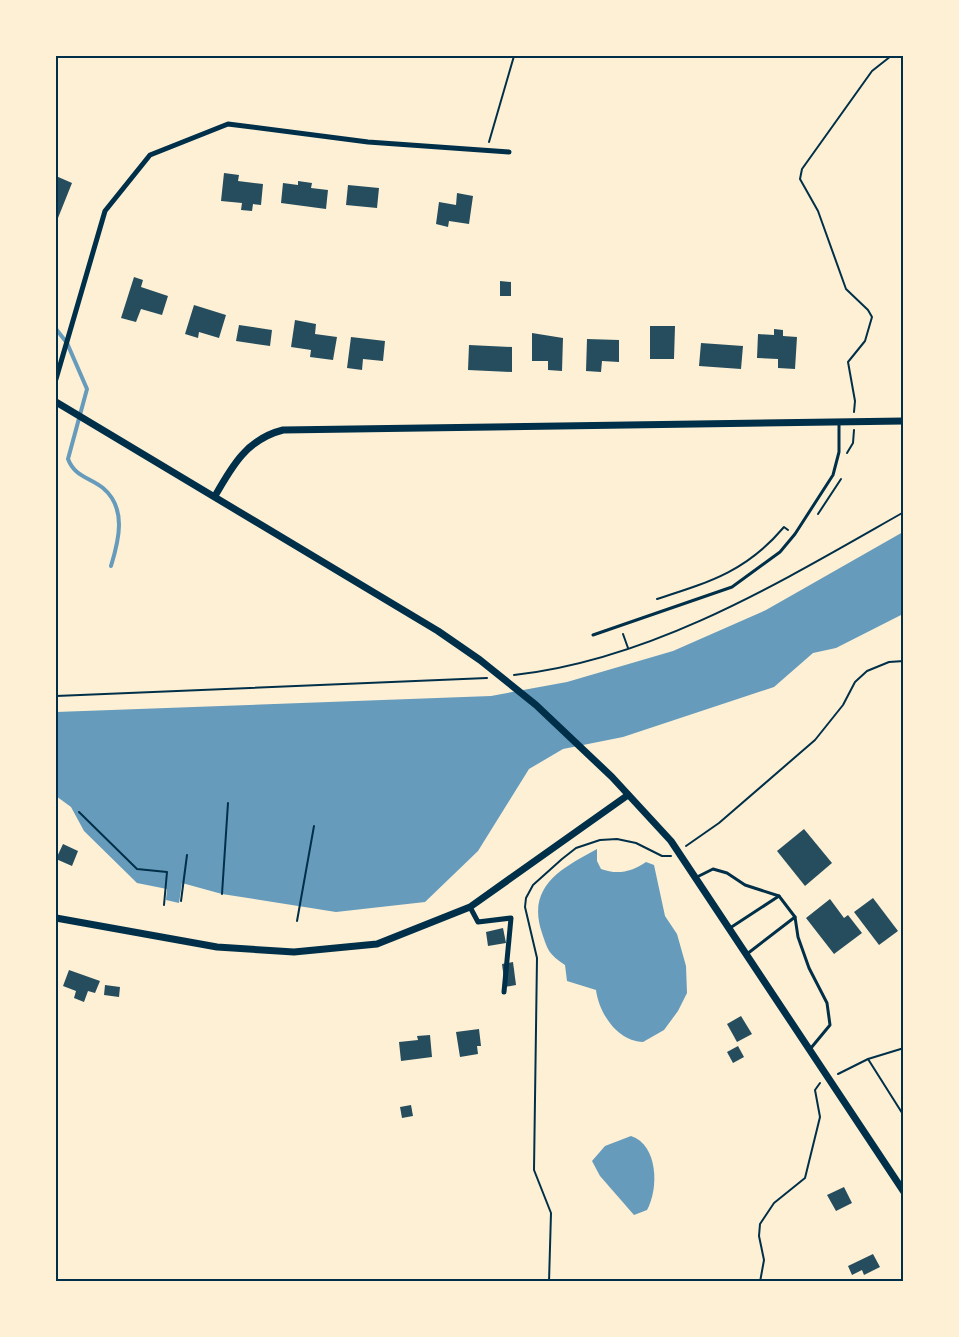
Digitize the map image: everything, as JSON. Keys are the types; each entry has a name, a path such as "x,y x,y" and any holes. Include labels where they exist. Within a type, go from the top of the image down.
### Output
{"street":[{"path":"56,379 105,211 150,155 228,124 368,142 509,152"},
{"path":"56,402 438,631 480,660 536,705 612,777 671,841 903,1192"},
{"path":"215,496 229,470 246,449 265,435 283,430 903,422"},
{"path":"56,918 217,946 294,952 376,944 470,907 628,795"},
{"path":"470,907 477,922 511,918 504,992"}],"lane":[{"path":"593,635 732,587 780,552 795,534 833,475 839,452 839,423"},
{"path":"696,878 713,869 727,873 745,885 779,896 795,918 798,937 809,968 827,1003 830,1025 810,1049"},
{"path":"730,929 779,896"},
{"path":"747,954 795,918"}],"path":[{"path":"487,150 514,56"},
{"path":"855,401 848,362 865,341 872,317 868,310 846,289 818,212 800,179 802,169 872,70 891,56"},
{"path":"846,458 853,443 854,423"},
{"path":"815,518 832,496 842,473"},
{"path":"509,676 555,670 687,627 798,571 903,512"},
{"path":"657,599 703,584 739,568 769,545 784,527 795,534"},
{"path":"620,625 628,648"},
{"path":"686,846 719,823 816,740 843,705 855,682 867,670 889,662 903,661"},
{"path":"56,696 497,677"},
{"path":"222,894 228,803"},
{"path":"79,812 137,869 167,872 164,905"},
{"path":"297,921 314,825"},
{"path":"549,1281 551,1213 534,1170 537,957 525,907 526,898 533,885 576,848 600,840 617,839 636,843 669,857 677,852"},
{"path":"182,902 187,855"},
{"path":"830,1078 868,1059 903,1048"},
{"path":"868,1059 903,1116"},
{"path":"760,1281 764,1260 759,1236 760,1224 774,1203 805,1178 820,1117 815,1090 820,1082"}],"water":[{"path":"903,532 903,614 836,648 813,653 774,687 623,737 563,749 529,769 478,851 425,902 336,912 222,894 182,883 179,903 166,900 167,889 137,883 84,831 71,807 56,796 56,712 491,696 567,682 673,651 766,610"},
{"path":"597,849 597,861 601,869 607,871 624,872 646,862 654,865 665,916 677,934 686,966 687,993 678,1011 664,1030 643,1042 625,1037 617,1031 605,1016 596,990 567,981 565,965 550,952 538,917 539,903 550,880"},
{"path":"631,1136 647,1148 654,1168 651,1201 647,1210 634,1215 600,1176 592,1161 605,1146"}],"building":[{"path":"224,173 239,175 238,181 263,184 261,205 253,204 252,211 241,210 242,203 221,201"},
{"path":"56,176 72,183 56,223"},
{"path":"298,181 312,183 311,188 328,190 326,209 281,203 283,183 298,185"},
{"path":"348,185 379,188 377,208 346,205"},
{"path":"457,193 473,196 469,224 449,221 448,227 436,224 439,202 456,205"},
{"path":"134,277 143,280 141,287 168,296 162,315 141,309 136,322 121,318"},
{"path":"500,281 511,282 511,296 500,296"},
{"path":"194,305 226,315 219,338 199,332 198,338 185,334"},
{"path":"295,320 316,324 315,334 337,337 333,360 310,357 311,350 291,347"},
{"path":"239,325 272,330 270,346 236,341"},
{"path":"650,326 675,326 674,359 650,359"},
{"path":"774,329 783,330 783,336 797,337 795,369 778,368 778,359 757,358 758,334 774,335"},
{"path":"532,333 563,338 562,371 548,370 548,361 532,361"},
{"path":"351,337 385,341 383,361 363,359 362,370 347,368"},
{"path":"587,339 619,340 619,362 602,361 601,372 586,371"},
{"path":"701,343 743,346 741,369 699,366"},
{"path":"469,345 512,347 512,372 468,370"},
{"path":"804,829 832,863 805,886 777,851"},
{"path":"63,844 78,851 72,866 56,859"},
{"path":"873,898 898,931 879,945 854,912"},
{"path":"830,899 844,918 848,915 862,933 834,954 806,918"},
{"path":"503,928 506,943 488,946 486,932"},
{"path":"513,962 516,985 505,987 502,964"},
{"path":"69,970 100,981 95,993 88,991 84,1002 74,998 76,991 63,986"},
{"path":"105,985 120,987 119,997 104,995"},
{"path":"741,1016 752,1034 737,1042 727,1024"},
{"path":"479,1029 481,1046 477,1046 478,1054 460,1057 456,1032"},
{"path":"430,1035 432,1057 401,1061 399,1042 418,1040 417,1036"},
{"path":"738,1046 744,1057 733,1063 727,1052"},
{"path":"411,1105 413,1116 402,1118 400,1107"},
{"path":"844,1187 852,1203 836,1211 827,1195"},
{"path":"873,1254 880,1267 864,1275 862,1270 852,1275 848,1266"}],"waterway":[{"path":"56,329 67,343 87,389 68,459 74,470 103,488 116,505 119,525 111,566"}]}
